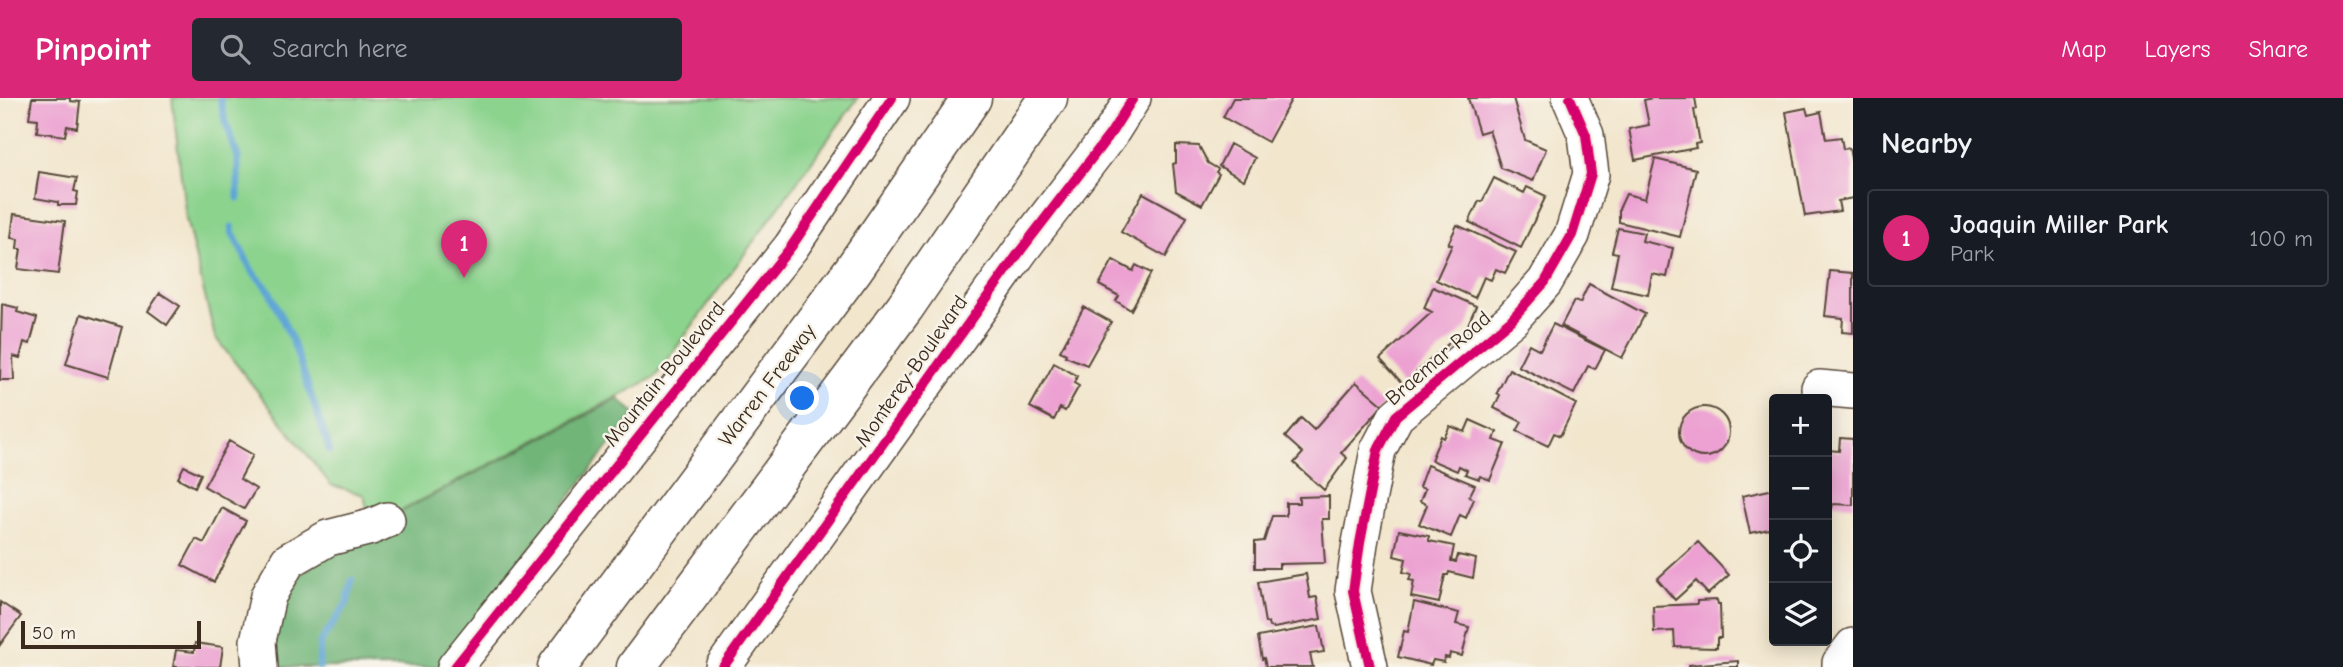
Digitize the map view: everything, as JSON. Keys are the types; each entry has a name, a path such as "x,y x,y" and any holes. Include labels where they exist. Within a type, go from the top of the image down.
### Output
{"highway":[{"name":"Warren Freeway","path":"557,667 853,270 972,98"},
{"path":"636,667 905,307 1048,98"}],"street":[{"name":"Mountain Boulevard","path":"455,667 791,247 892,98"},
{"name":"Monterey Boulevard","path":"723,667 1133,98"},
{"name":"Braemar Road","path":"1370,667 1353,591 1378,450 1396,416 1520,310 1545,282 1572,235 1591,174 1586,135 1570,98"},
{"path":"260,667 258,641 268,596 288,561 328,538 387,520"},
{"path":"1840,667 1840,663 1853,646"}],"green space":[{"path":"172,98 858,98 655,377 371,527 364,495 331,485 215,337 186,219"},
{"path":"618,399 635,413 438,667 260,667 268,596 371,527"}],"building":[{"path":"32,98 70,98 70,101 80,102 77,128 67,126 65,136 37,132 38,119 29,118"},
{"path":"1233,98 1292,98 1268,142 1223,117"},
{"path":"1468,98 1513,98 1525,140 1546,149 1533,181 1501,168 1489,130 1479,133"},
{"path":"1695,98 1697,109 1694,110 1700,143 1695,144 1696,148 1635,160 1629,129 1649,125 1644,100"},
{"path":"1806,108 1808,115 1821,112 1826,139 1841,137 1843,149 1849,148 1853,168 1853,198 1838,201 1840,211 1805,216 1786,112"},
{"path":"1230,144 1255,158 1244,180 1219,166"},
{"path":"1176,145 1199,146 1208,163 1218,169 1216,172 1219,174 1202,205 1176,191 1173,164 1176,163"},
{"path":"1655,159 1696,169 1680,237 1619,222 1619,209 1626,194 1645,199"},
{"path":"39,172 77,178 74,191 78,192 76,205 58,205 58,202 35,198"},
{"path":"1494,178 1524,193 1527,187 1546,196 1521,248 1469,222"},
{"path":"1143,193 1187,217 1166,257 1121,232"},
{"path":"14,214 65,221 58,274 18,269 21,249 17,249 18,239 11,238"},
{"path":"1457,225 1516,252 1505,273 1496,269 1491,280 1484,277 1475,298 1436,280 1452,245 1448,244"},
{"path":"1618,228 1644,233 1642,241 1673,248 1667,277 1652,274 1648,295 1611,287 1618,253 1612,252"},
{"path":"1113,260 1133,271 1136,265 1151,273 1131,310 1116,301 1119,296 1099,285"},
{"path":"1830,271 1853,273 1853,333 1842,332 1843,318 1825,316"},
{"path":"1589,284 1645,314 1622,358 1561,326 1574,301 1580,303"},
{"path":"1433,287 1476,306 1467,327 1403,384 1380,359 1432,312 1424,308"},
{"path":"160,293 180,306 167,325 148,311"},
{"path":"2,304 18,308 17,312 37,318 30,344 24,342 20,358 13,356 14,380 0,380"},
{"path":"1084,307 1111,322 1087,365 1065,356 1066,354 1060,351"},
{"path":"81,314 122,327 108,377 66,364"},
{"path":"1553,324 1605,350 1595,369 1588,366 1574,394 1518,366 1529,344 1540,350"},
{"path":"1054,363 1077,376 1074,383 1079,386 1065,411 1060,408 1054,420 1030,407"},
{"path":"1509,369 1576,404 1560,436 1554,433 1548,446 1517,431 1522,422 1494,408 1500,395 1497,393"},
{"path":"1356,382 1383,405 1341,453 1347,458 1324,490 1294,463 1303,453 1285,437 1301,418 1314,430"},
{"path":"1694,408 1714,408 1728,422 1728,442 1714,456 1694,456 1680,442 1680,422"},
{"path":"1470,420 1497,432 1494,440 1505,444 1490,480 1465,474 1467,470 1459,466 1457,471 1431,460 1441,436 1444,438 1450,426 1465,432"},
{"path":"1840,438 1853,439 1853,505 1833,504 1832,508 1832,450 1839,451"},
{"path":"229,441 253,455 240,479 256,489 244,509 204,486"},
{"path":"1427,465 1475,485 1469,497 1474,499 1466,518 1460,515 1451,537 1419,524 1427,505 1420,501 1425,489 1419,487"},
{"path":"184,466 201,474 195,487 178,478"},
{"path":"1769,490 1769,529 1750,533 1742,496"},
{"path":"1329,496 1329,519 1322,519 1325,563 1279,564 1279,568 1255,568 1255,542 1264,541 1272,516 1286,516 1286,503 1299,503 1299,497"},
{"path":"222,508 246,521 214,582 182,565 196,539 204,543"},
{"path":"1399,530 1429,536 1429,541 1454,546 1451,561 1456,562 1458,555 1476,559 1473,578 1449,572 1445,575 1439,603 1411,597 1414,581 1409,580 1411,574 1403,572 1406,559 1394,556"},
{"path":"1698,542 1729,575 1708,594 1696,581 1675,600 1657,579"},
{"path":"1306,574 1310,598 1317,597 1321,619 1269,627 1268,623 1265,623 1258,582"},
{"path":"1717,600 1720,604 1721,638 1717,638 1717,648 1675,647 1674,631 1654,632 1653,606 1697,604 1697,601"},
{"path":"0,602 21,616 0,645"},
{"path":"1414,602 1459,613 1456,624 1469,627 1462,656 1450,653 1444,662 1433,660 1431,665 1398,657 1404,631 1408,632"},
{"path":"1319,626 1324,652 1310,654 1313,667 1266,667 1258,637"},
{"path":"195,643 223,647 220,667 173,667 176,650 194,652"},
{"path":"1738,661 1738,667 1688,667 1688,665"}],"waterway":[{"path":"220,98 238,157 238,198"},
{"path":"232,227 252,271 269,290 294,345 330,451"},
{"path":"319,667 320,643 347,603 352,580"}],"cycle path":[{"path":"455,667 791,247 892,98"},
{"path":"723,667 1021,250 1111,133 1133,98"},
{"path":"1370,667 1353,591 1378,450 1396,416 1511,320 1545,282 1572,235 1591,174 1586,135 1570,98"}],"place":[{"name":"Joaquin Miller Park","path":"464,278"}]}
